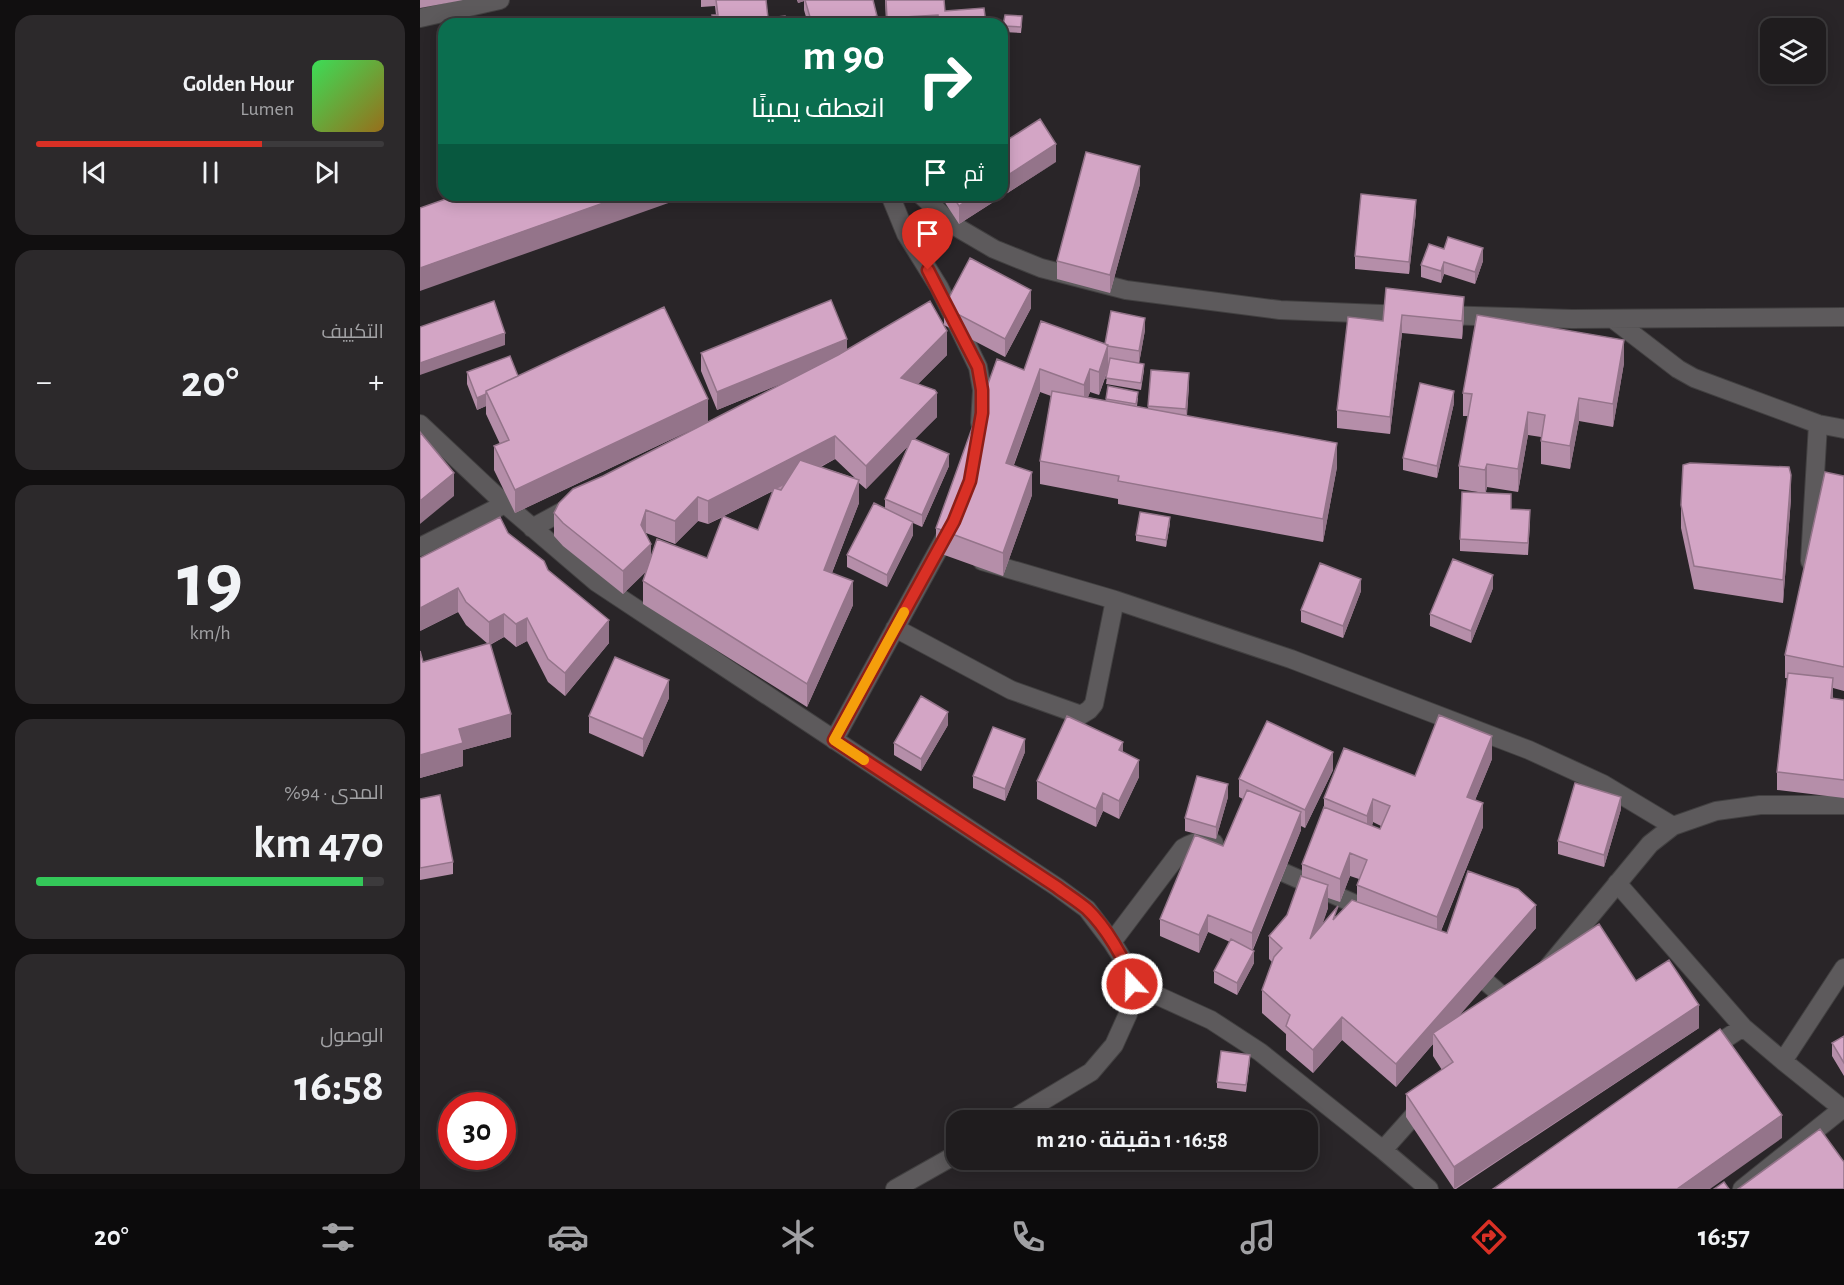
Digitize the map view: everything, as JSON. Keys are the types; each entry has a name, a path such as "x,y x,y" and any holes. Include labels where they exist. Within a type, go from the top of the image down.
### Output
{"street":[{"path":"420,18 500,0"},
{"path":"892,201 906,234 947,304 978,367 982,402 978,436"},
{"path":"932,201 953,225 994,249 1041,268 1126,290 1280,310 1613,319 1844,317"},
{"path":"929,316 947,304"},
{"path":"1613,319 1678,369 1694,378 1818,424 1844,429"},
{"path":"420,424 505,504 596,582 1087,909 1113,942 1129,969 1132,984 1128,1014 1114,1045 1091,1072 1028,1110"},
{"path":"1809,577 1818,424"},
{"path":"532,528 594,494"},
{"path":"420,547 505,504"},
{"path":"834,740 954,521"},
{"path":"938,549 1114,600 1291,659 1529,750 1603,784 1673,826"},
{"path":"895,628 1011,690 1082,715 1094,704 1114,600"},
{"path":"1791,805 1792,782"},
{"path":"1539,976 1650,844 1673,826 1716,811 1760,805 1844,805"},
{"path":"1113,942 1183,848 1207,840 1227,849"},
{"path":"1247,857 1392,921"},
{"path":"1617,883 1743,1027 1843,1110 1742,1189"},
{"path":"1457,958 1512,1004"},
{"path":"1783,1061 1844,968"},
{"path":"1132,984 1210,1020 1260,1052 1429,1189"},
{"path":"1497,1020 1526,990"},
{"path":"1694,1060 1743,1027"},
{"path":"1383,1150 1439,1088"},
{"path":"895,1189 946,1160"}],"building":[{"path":"716,0 766,0 768,18 712,18 712,15 718,15"},
{"path":"805,0 873,0 877,16 870,18 810,18"},
{"path":"886,0 944,0 945,11 984,8 985,18 938,18 938,15 887,18"},
{"path":"1005,15 1022,16 1021,27 1008,26 1008,18 1004,18"},
{"path":"1040,119 1056,144 1008,175 1008,137 1009,139"},
{"path":"1086,152 1140,166 1110,275 1057,261"},
{"path":"1361,194 1416,200 1409,262 1355,256"},
{"path":"440,201 609,201 420,268 420,208"},
{"path":"956,201 967,201 959,206"},
{"path":"1448,237 1483,248 1475,272 1444,262 1441,271 1421,265 1429,244 1444,249"},
{"path":"970,258 1031,290 1005,339 944,307"},
{"path":"1386,288 1464,297 1462,321 1402,315 1390,417 1337,410 1348,317 1383,321"},
{"path":"831,300 847,339 717,392 701,353"},
{"path":"494,301 505,333 420,363 420,327"},
{"path":"930,301 947,331 901,378 935,390 937,393 866,466 835,436 708,501 698,497 675,521 646,510 641,525 651,544 623,571 563,523 554,513 559,503 573,489 603,476 838,355"},
{"path":"664,307 708,399 515,490 494,446 509,440 486,391"},
{"path":"1111,311 1145,318 1139,351 1105,344"},
{"path":"1477,315 1624,340 1613,404 1579,398 1570,446 1541,441 1545,415 1528,412 1518,469 1487,464 1485,470 1459,466 1472,394 1463,393"},
{"path":"1041,321 1108,345 1099,372 1090,369 1084,385 1040,369 1006,463 1032,472 1003,553 936,528 997,359 1024,370"},
{"path":"510,356 518,376 486,391 486,394 477,398 467,372"},
{"path":"1110,358 1144,364 1141,383 1106,378"},
{"path":"1151,370 1189,373 1186,409 1148,406"},
{"path":"1420,383 1454,391 1437,466 1403,458"},
{"path":"1108,386 1138,392 1136,404 1106,399"},
{"path":"1052,391 1337,443 1323,519 1118,481 1119,476 1040,461"},
{"path":"420,432 454,473 420,501"},
{"path":"912,438 949,454 922,515 885,499"},
{"path":"800,460 859,480 824,570 853,581 807,684 643,581 657,539 707,558 723,516 758,530 774,488 781,490"},
{"path":"1690,463 1789,467 1791,475 1783,580 1694,566 1681,505 1683,465"},
{"path":"1825,472 1844,476 1844,667 1785,655"},
{"path":"1462,492 1511,494 1511,509 1530,510 1528,543 1460,539"},
{"path":"874,503 913,522 887,575 847,555"},
{"path":"1140,512 1170,517 1166,540 1136,535"},
{"path":"500,517 508,533 544,561 548,570 609,620 565,673 548,659 527,618 516,624 504,614 489,622 466,602 458,588 420,608 420,558"},
{"path":"1453,559 1493,575 1471,631 1430,614"},
{"path":"1320,563 1361,579 1343,626 1301,610"},
{"path":"490,643 511,714 459,729 463,743 420,755 420,651 423,662"},
{"path":"615,657 669,680 643,739 589,716"},
{"path":"1788,673 1833,678 1831,698 1844,700 1844,780 1777,772"},
{"path":"921,696 948,712 921,759 894,743"},
{"path":"1439,715 1492,736 1467,797 1483,803 1437,917 1357,885 1367,860 1350,853 1340,879 1302,864 1324,807 1380,829 1390,806 1373,799 1367,816 1324,798 1344,748 1415,776"},
{"path":"1067,716 1123,742 1119,750 1139,760 1119,801 1103,793 1096,809 1037,781"},
{"path":"1267,721 1333,752 1305,810 1239,779"},
{"path":"993,727 1025,739 1005,789 973,776"},
{"path":"1197,776 1228,784 1216,827 1185,818"},
{"path":"1575,783 1621,797 1604,855 1558,841"},
{"path":"1247,790 1301,812 1252,933 1208,915 1199,935 1160,919 1195,835 1223,846"},
{"path":"440,795 453,862 420,868 420,799"},
{"path":"1468,871 1518,889 1536,905 1396,1064 1342,1017 1313,1050 1286,1026 1290,1015 1262,990 1274,957 1282,948 1269,936 1287,915 1301,876 1328,885 1310,939 1338,906 1333,920 1352,900 1447,933"},
{"path":"1599,924 1636,981 1669,960 1699,1005 1454,1167 1406,1094 1453,1062 1433,1033"},
{"path":"1231,939 1254,951 1237,983 1214,971"},
{"path":"1720,1029 1782,1115 1677,1189 1493,1189"},
{"path":"1844,1036 1844,1063 1832,1043"},
{"path":"1221,1051 1250,1055 1246,1085 1217,1082"},
{"path":"1820,1129 1844,1162 1844,1189 1738,1189"},
{"path":"1724,1182 1729,1189 1714,1189"}],"slow traffic":[{"path":"864,760 834,740 904,612"}],"route":[{"path":"928,270 939,287 978,367 982,390 982,413 970,481 954,521 834,740 1087,909 1113,942 1129,969 1132,984"}]}
